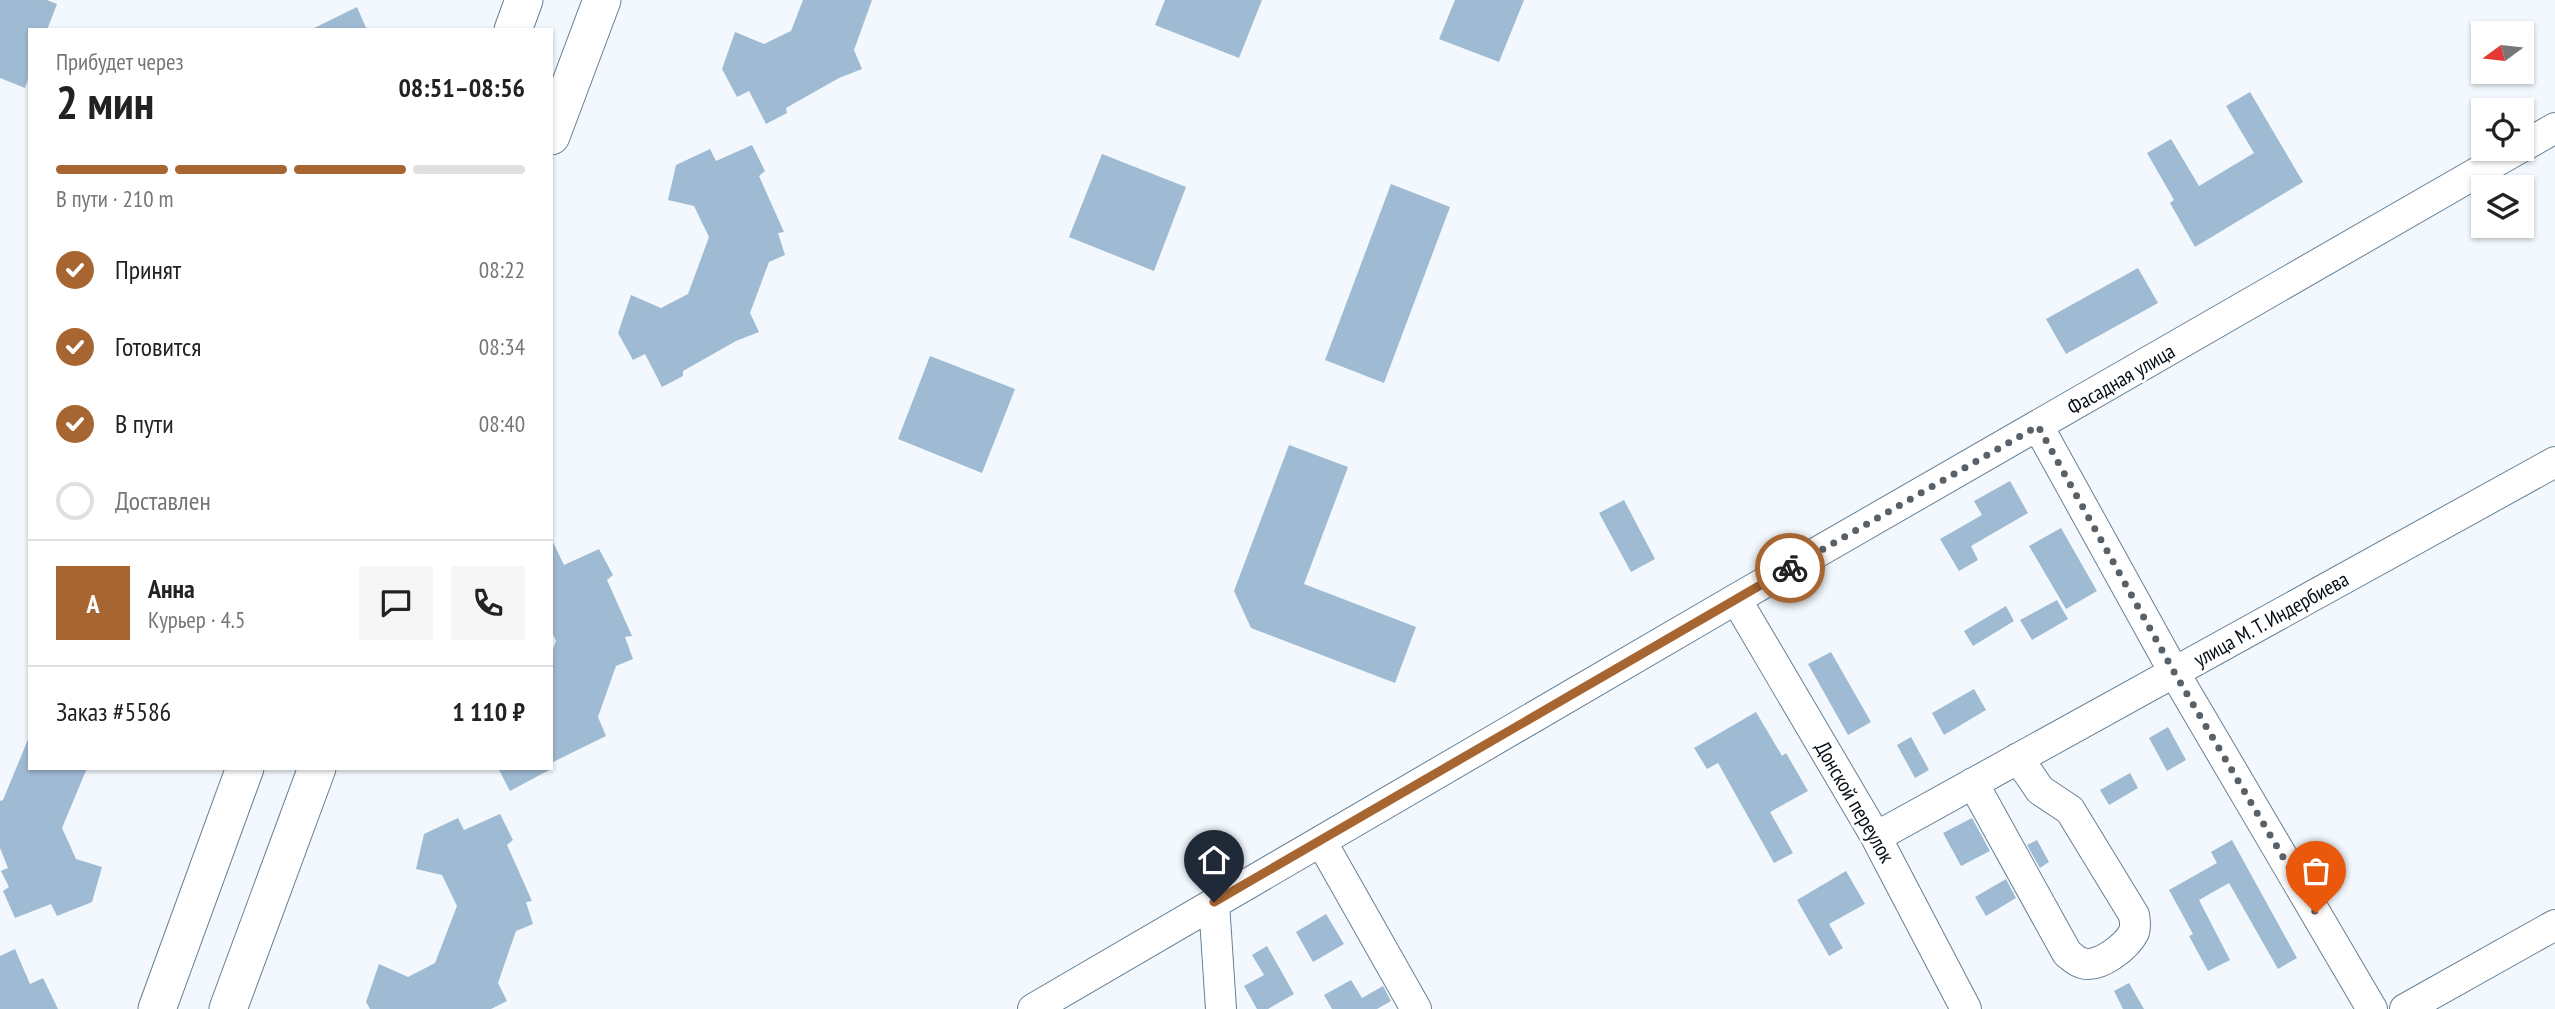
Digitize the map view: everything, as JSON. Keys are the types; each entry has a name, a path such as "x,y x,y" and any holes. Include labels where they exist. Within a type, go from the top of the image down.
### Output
{"main road":[{"path":"514,28 524,0"},
{"path":"553,131 602,0"},
{"path":"158,1009 244,770"},
{"path":"228,1009 316,770"}],"street":[{"name":"Фасадная улица","path":"2534,140 2555,128"},
{"name":"Фасадная улица","path":"1032,1009 1736,599 2497,161"},
{"path":"2038,426 2174,672 2372,1009"},
{"name":"улица М. Т. Индербиева","path":"1876,836 2555,462"},
{"name":"Донской переулок","path":"1736,599 1876,836 1966,1009"},
{"path":"1973,783 2067,953 2081,963 2092,965 2104,960 2128,941 2136,929 2134,915 2070,810 2040,790 2018,758"},
{"path":"1321,841 1416,1009"},
{"path":"1214,902 1221,1009"},
{"path":"2405,1009 2555,926"}],"building":[{"path":"0,0 47,0 57,4 48,28 28,28 28,80 25,88 0,78"},
{"path":"803,0 872,0 854,50 862,69 839,78 786,108 787,113 766,124 749,91 737,97 722,69 735,32 764,44 791,31"},
{"path":"1165,0 1262,0 1239,58 1155,25"},
{"path":"1455,0 1524,0 1499,62 1439,39"},
{"path":"357,7 366,28 314,28"},
{"path":"2250,92 2303,182 2195,247 2170,203 2174,200 2147,153 2171,139 2199,186 2254,153 2226,106"},
{"path":"752,145 765,171 759,176 784,232 778,233 785,255 769,262 750,313 759,332 736,341 683,371 683,376 662,387 645,354 633,360 618,333 631,295 661,308 688,294 709,237 694,206 668,200 676,165 710,149 716,161"},
{"path":"1102,154 1186,187 1154,271 1069,237"},
{"path":"1391,184 1450,207 1384,383 1325,360"},
{"path":"2138,268 2158,303 2066,354 2046,319"},
{"path":"930,356 1015,389 982,473 898,439"},
{"path":"1289,445 1348,467 1304,584 1416,627 1395,683 1251,628 1234,591"},
{"path":"2010,481 2028,513 1971,546 1978,560 1959,571 1940,539 1982,515 1974,501"},
{"path":"1624,500 1655,559 1631,572 1599,513"},
{"path":"2061,528 2097,591 2066,609 2029,546"},
{"path":"553,542 564,565 599,549 613,575 607,580 632,636 625,637 633,659 616,666 598,717 606,736 553,762 553,649 556,641 553,634"},
{"path":"2057,600 2068,619 2032,640 2020,620"},
{"path":"2006,606 2014,621 1973,646 1964,631"},
{"path":"1831,652 1871,722 1848,735 1808,664"},
{"path":"1974,689 1986,710 1944,735 1932,713"},
{"path":"1756,712 1782,756 1786,753 1808,791 1770,812 1793,853 1774,863 1718,763 1707,769 1694,748"},
{"path":"2168,727 2186,760 2167,771 2149,738"},
{"path":"1911,737 1929,770 1915,778 1897,745"},
{"path":"28,739 28,770 86,770 62,828 76,859 102,867 92,902 57,916 51,904 15,918 3,891 9,887 1,871 8,868 0,848 0,801 3,800"},
{"path":"499,770 549,770 510,791"},
{"path":"2130,773 2138,788 2109,805 2100,790"},
{"path":"500,814 513,840 507,845 532,901 526,902 533,924 516,931 498,983 507,1001 491,1009 370,1009 366,1002 379,964 408,977 435,963 457,906 442,875 416,869 424,834 458,818 464,830"},
{"path":"1972,818 1990,851 1961,866 1943,833"},
{"path":"2037,840 2049,862 2040,868 2027,845"},
{"path":"2232,840 2297,958 2278,969 2229,883 2199,900 2230,960 2208,971 2189,936 2193,934 2169,890 2217,863 2211,852"},
{"path":"1846,871 1865,904 1829,924 1843,948 1829,956 1797,900"},
{"path":"2006,879 2016,898 1986,916 1975,897"},
{"path":"1326,914 1344,944 1313,962 1296,932"},
{"path":"1267,946 1294,994 1268,1009 1257,1009 1244,986 1264,975 1252,955"},
{"path":"15,949 30,984 43,978 58,1009 0,1009 0,956"},
{"path":"1351,980 1362,998 1383,986 1391,1001 1377,1009 1332,1009 1324,995"},
{"path":"2129,983 2144,1009 2123,1009 2114,991"}],"way so far":[{"path":"1790,568 2038,426 2174,672 2316,913"}],"route":[{"path":"1214,902 1790,568"}]}
